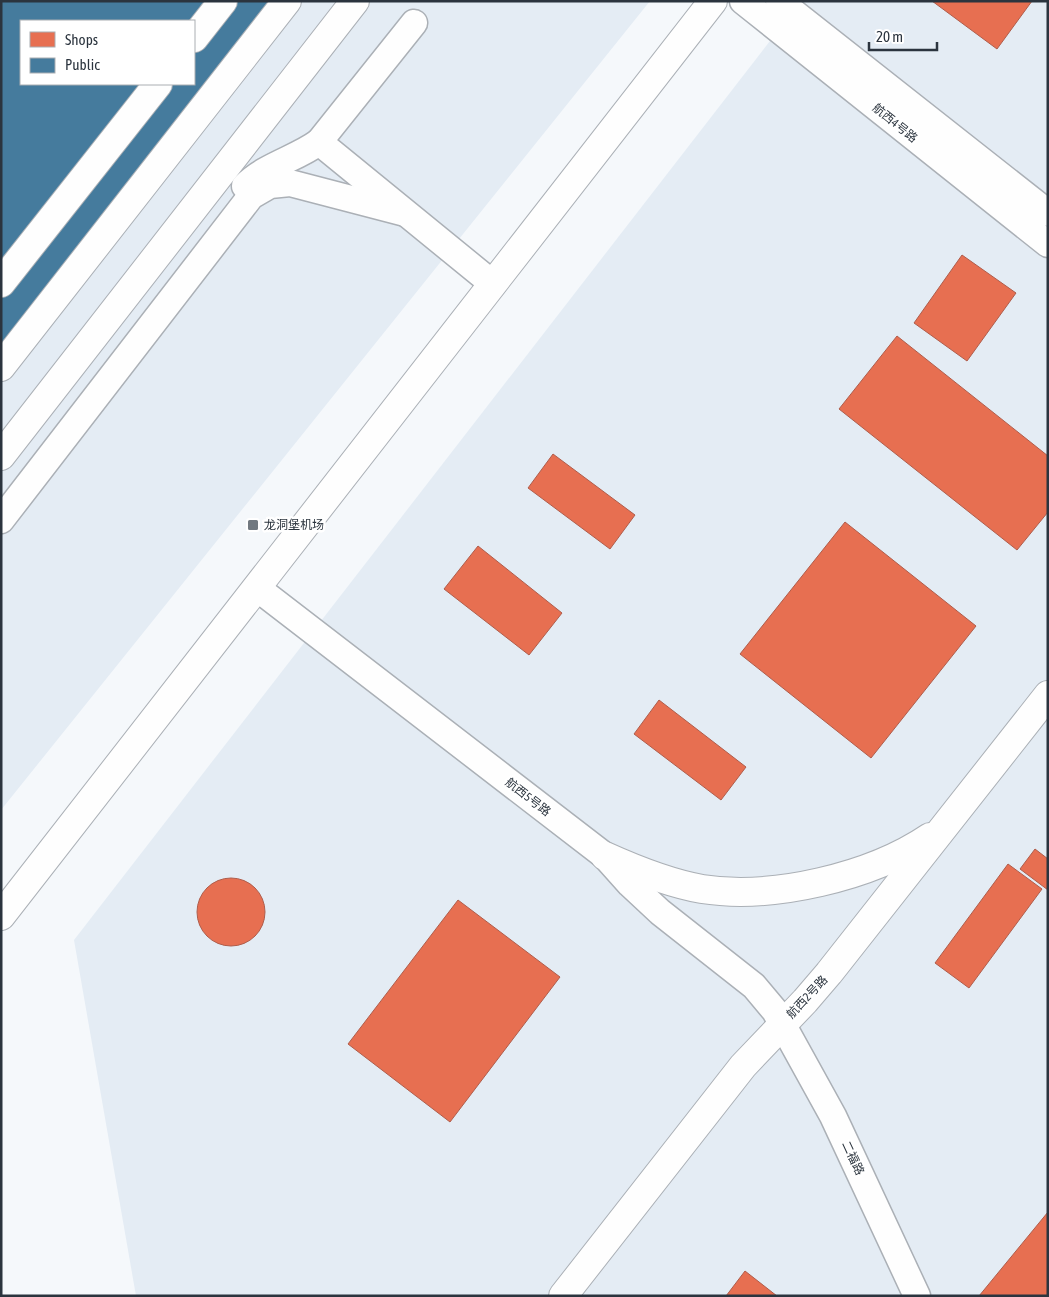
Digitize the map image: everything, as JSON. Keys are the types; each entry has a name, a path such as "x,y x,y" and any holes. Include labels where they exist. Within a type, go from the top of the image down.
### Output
{"main road":[{"path":"195,23 211,1"},
{"path":"195,37 223,1"},
{"path":"1,367 287,1"},
{"path":"1,456 355,1"},
{"path":"1,916 713,1"},
{"path":"1,270 146,85"},
{"path":"1,283 157,85"},
{"name":"航西2号路","path":"563,1296 723,1091 756,1051 817,988 1048,695"},
{"path":"605,856 666,880 702,888 731,891 764,891 825,880 861,870 893,858 918,845 944,827"}],"street":[{"name":"航西4号路","path":"743,1 1048,244"},
{"name":"航西4号路","path":"779,1 1048,213"},
{"path":"1,493 200,243 225,207 253,178 280,162 307,151 319,142 414,23"},
{"path":"319,142 493,284"},
{"path":"1,520 251,196 270,185 290,183 405,213"},
{"name":"航西5号路","path":"257,588 605,856 630,884 660,912 754,986 775,1011 782,1024"},
{"name":"二福路","path":"782,1024 833,1116 917,1296"}],"shaded area":[{"path":"1,1 650,1 1,810"},
{"path":"801,1 1048,1 1048,1296 136,1296 74,940"}],"building: Shops":[{"path":"932,1 1032,1 997,49"},
{"path":"962,255 1016,293 967,361 914,323"},
{"path":"897,336 1048,456 1048,512 1017,550 839,409"},
{"path":"553,454 635,515 610,549 528,488"},
{"path":"845,522 976,626 871,758 740,654"},
{"path":"478,546 562,613 529,655 444,589"},
{"path":"659,700 746,767 721,800 634,734"},
{"path":"1035,849 1048,859 1048,890 1020,869"},
{"path":"1008,864 1042,889 969,988 935,963"},
{"path":"238,878 250,884 259,893 265,905 263,925 255,936 238,946 224,946 207,936 199,925 197,905 207,888 218,880"},
{"path":"458,900 560,977 450,1122 348,1044"},
{"path":"1048,1212 1048,1296 979,1296"},
{"path":"745,1271 777,1296 726,1296"}],"building: Public":[{"path":"1,1 275,1 1,354"}],"place":[{"name":"龙洞堡机场","path":"253,525"}]}
